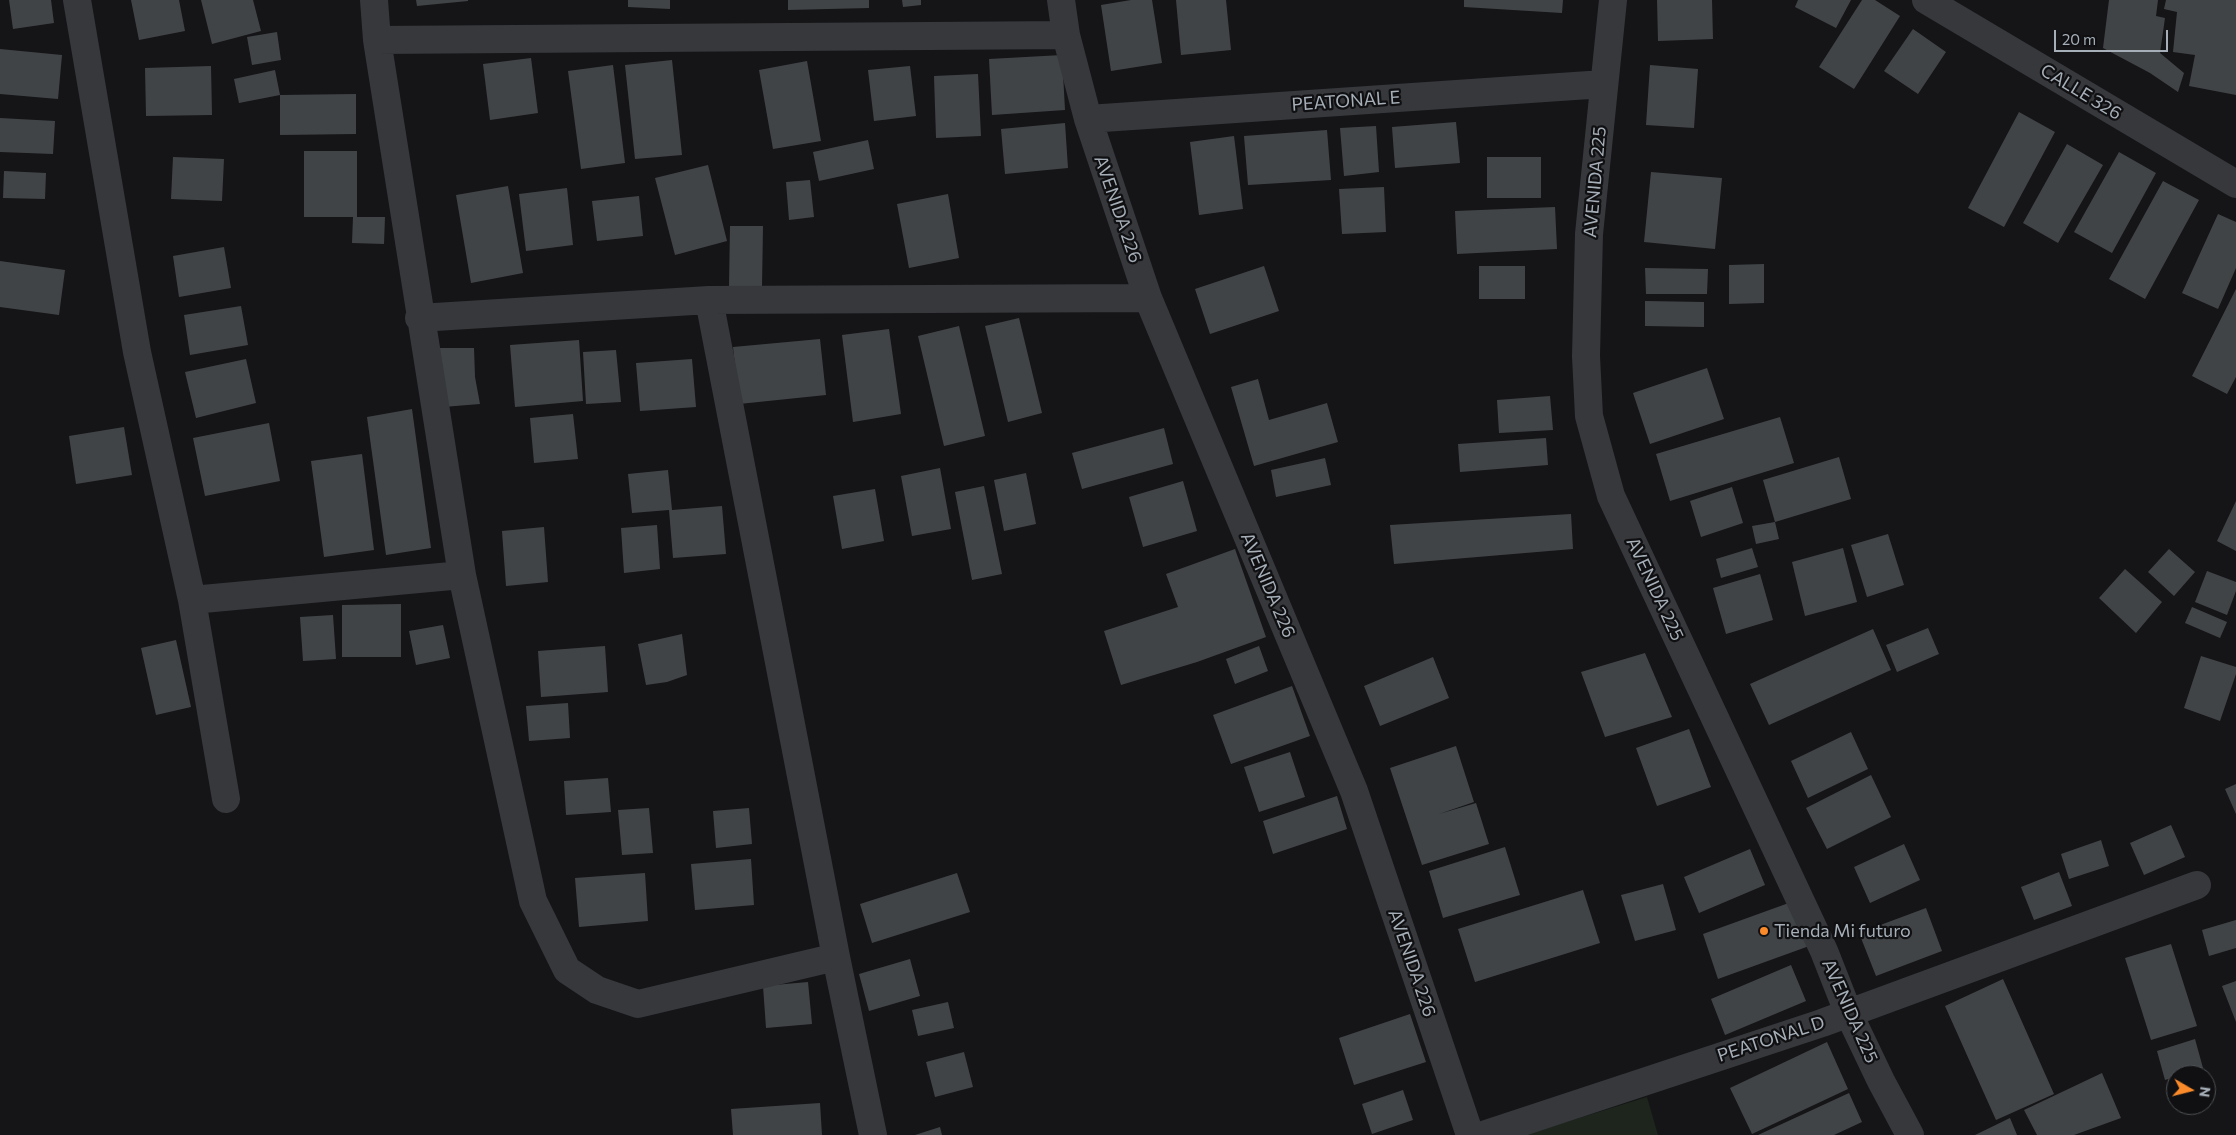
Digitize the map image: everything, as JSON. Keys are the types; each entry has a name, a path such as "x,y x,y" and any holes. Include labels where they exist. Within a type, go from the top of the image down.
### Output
{"street":[{"path":"77,0 137,352 192,600 226,798"},
{"path":"374,0 377,40 419,318 462,575 533,901 567,970 596,990 638,1004 836,957"},
{"name":"AVENIDA 226","path":"1061,0 1066,35 1088,119 1148,298 1354,791 1470,1135"},
{"name":"AVENIDA 225","path":"1613,0 1589,234 1586,356 1589,416 1611,496 1824,951 1848,1012 1881,1081 1910,1135"},
{"name":"CALLE 326","path":"1926,0 2236,184"},
{"path":"377,40 1066,35"},
{"name":"PEATONAL E","path":"1088,119 1604,84"},
{"path":"419,318 709,300 1148,298"},
{"path":"709,300 836,957 873,1135"},
{"path":"192,600 462,575"},
{"name":"PEATONAL D","path":"1483,1135 1848,1012 2197,885"}],"shaded area":[{"path":"1647,1097 1658,1135 1524,1135"}],"building":[{"path":"9,0 51,0 54,23 13,29"},
{"path":"131,0 179,0 185,31 139,40"},
{"path":"201,0 253,0 261,31 212,44"},
{"path":"416,0 468,0 468,1 417,6"},
{"path":"628,0 670,0 670,9 628,7"},
{"path":"788,0 869,0 869,8 788,10"},
{"path":"902,0 921,0 921,5 903,7"},
{"path":"1131,0 1152,0 1162,63 1111,71 1101,5"},
{"path":"1176,0 1226,0 1231,50 1181,55"},
{"path":"1464,0 1563,0 1562,13 1464,7"},
{"path":"1657,0 1712,0 1713,39 1658,41"},
{"path":"1798,0 1851,0 1836,28 1795,7"},
{"path":"1862,0 1875,0 1900,16 1854,89 1819,67"},
{"path":"2109,0 2158,0 2156,16 2165,18 2160,53 2184,73 2178,92 2150,73 2103,48"},
{"path":"2166,0 2236,0 2236,95 2189,86 2195,55 2173,52 2177,12 2164,9"},
{"path":"1913,29 1946,52 1918,94 1884,71"},
{"path":"277,32 281,60 252,65 247,37"},
{"path":"0,49 62,55 58,99 0,94"},
{"path":"1062,55 1065,110 992,115 989,59"},
{"path":"531,58 538,113 490,120 483,64"},
{"path":"672,60 682,155 635,159 625,65"},
{"path":"807,61 821,141 773,149 759,70"},
{"path":"613,65 625,163 581,169 568,71"},
{"path":"1650,65 1698,69 1694,128 1646,125"},
{"path":"211,66 212,115 146,116 145,68"},
{"path":"910,66 916,116 874,121 868,70"},
{"path":"275,70 280,95 239,103 234,79"},
{"path":"978,74 981,136 936,138 934,76"},
{"path":"356,94 356,134 280,135 280,95"},
{"path":"2019,112 2055,132 2004,227 1968,208"},
{"path":"0,118 55,121 53,154 0,152"},
{"path":"1456,122 1460,163 1395,168 1392,127"},
{"path":"1065,123 1068,168 1005,174 1001,129"},
{"path":"1376,126 1379,172 1344,176 1340,128"},
{"path":"1327,130 1331,180 1248,185 1244,136"},
{"path":"1234,136 1243,209 1199,215 1190,142"},
{"path":"868,140 874,169 819,181 813,152"},
{"path":"2067,144 2103,165 2058,243 2023,223"},
{"path":"304,151 357,151 357,217 385,217 384,244 352,243 353,217 304,217"},
{"path":"2119,152 2156,173 2112,253 2074,232"},
{"path":"173,157 224,159 222,201 171,199"},
{"path":"1487,157 1541,157 1541,198 1487,198"},
{"path":"708,165 727,241 675,255 655,178"},
{"path":"4,171 46,173 45,199 3,198"},
{"path":"1651,172 1722,178 1715,249 1644,242"},
{"path":"810,180 814,217 789,220 786,182"},
{"path":"2163,181 2199,200 2145,299 2109,279"},
{"path":"508,186 523,273 471,283 456,195"},
{"path":"1384,187 1386,232 1342,234 1339,189"},
{"path":"567,188 573,245 526,251 519,194"},
{"path":"948,194 959,258 909,268 897,204"},
{"path":"639,196 643,236 597,241 592,201"},
{"path":"1555,207 1557,249 1457,254 1455,211"},
{"path":"2218,214 2236,222 2236,268 2218,309 2182,293"},
{"path":"730,226 763,226 762,287 729,286"},
{"path":"224,247 231,288 179,297 173,256"},
{"path":"0,261 65,270 59,315 0,307"},
{"path":"1764,264 1764,303 1729,304 1729,265"},
{"path":"1264,266 1279,311 1210,334 1195,289"},
{"path":"1479,266 1525,266 1525,299 1479,299"},
{"path":"1645,268 1708,269 1707,294 1646,294"},
{"path":"2236,289 2236,377 2227,394 2192,376"},
{"path":"1645,301 1704,302 1704,327 1645,326"},
{"path":"241,306 248,345 190,355 184,315"},
{"path":"1019,318 1042,413 1008,422 985,326"},
{"path":"959,326 985,436 944,446 918,336"},
{"path":"889,329 901,414 853,422 842,335"},
{"path":"820,339 826,395 739,404 733,347"},
{"path":"579,340 583,401 515,407 510,345"},
{"path":"440,348 474,348 475,377 480,404 443,407 439,385"},
{"path":"616,350 621,402 586,404 583,352"},
{"path":"246,359 256,403 196,418 185,372"},
{"path":"692,359 696,407 640,411 636,363"},
{"path":"1707,368 1724,419 1650,444 1633,393"},
{"path":"1258,379 1269,420 1327,403 1338,442 1254,466 1231,387"},
{"path":"1550,396 1553,430 1499,433 1497,400"},
{"path":"412,409 431,548 386,555 367,417"},
{"path":"573,414 578,459 534,463 530,418"},
{"path":"1780,417 1794,463 1670,501 1656,454"},
{"path":"269,423 280,481 205,496 193,438"},
{"path":"124,427 132,475 76,484 69,436"},
{"path":"1164,428 1173,464 1082,489 1072,453"},
{"path":"1546,438 1548,465 1460,472 1458,444"},
{"path":"362,454 374,550 324,557 311,461"},
{"path":"1839,457 1851,499 1775,522 1763,480"},
{"path":"1325,458 1331,485 1276,497 1271,470"},
{"path":"940,468 951,529 912,536 901,476"},
{"path":"668,470 672,510 722,506 726,554 673,558 669,510 632,513 628,474"},
{"path":"1026,473 1036,524 1004,531 994,480"},
{"path":"1183,481 1197,531 1143,547 1129,497"},
{"path":"984,486 1002,574 972,580 955,492"},
{"path":"1732,487 1743,523 1701,537 1690,501"},
{"path":"875,489 884,541 842,549 833,496"},
{"path":"2236,501 2236,551 2217,541"},
{"path":"1571,514 1573,549 1394,564 1390,525"},
{"path":"1775,522 1779,539 1756,544 1752,526"},
{"path":"657,525 660,569 624,573 621,528"},
{"path":"544,527 548,582 506,586 502,531"},
{"path":"1888,534 1904,585 1867,597 1851,545"},
{"path":"1752,548 1758,567 1721,578 1716,559"},
{"path":"1843,548 1857,602 1805,616 1792,562"},
{"path":"1235,549 1266,637 1197,662 1121,685 1104,631 1178,607 1166,574"},
{"path":"2169,549 2195,572 2174,596 2148,572"},
{"path":"2125,569 2162,602 2136,633 2099,598"},
{"path":"2207,571 2236,582 2236,591 2227,615 2195,602"},
{"path":"1760,574 1773,620 1726,634 1713,588"},
{"path":"401,604 401,657 342,657 342,605"},
{"path":"2192,607 2227,622 2220,638 2185,623"},
{"path":"333,615 336,659 303,661 300,617"},
{"path":"443,625 450,658 416,665 409,631"},
{"path":"1928,628 1939,654 1897,672 1886,645"},
{"path":"1873,629 1891,670 1769,725 1750,684"},
{"path":"682,634 687,675 667,682 646,685 638,644"},
{"path":"176,640 191,707 156,715 141,648"},
{"path":"605,646 608,692 541,697 538,651"},
{"path":"1259,646 1268,671 1235,684 1226,659"},
{"path":"1645,653 1672,717 1605,737 1581,672"},
{"path":"2201,656 2236,667 2236,674 2220,721 2184,708"},
{"path":"1433,657 1449,698 1380,726 1364,686"},
{"path":"1292,686 1310,736 1231,764 1213,715"},
{"path":"568,703 570,738 529,741 526,706"},
{"path":"1689,729 1711,787 1657,806 1636,748"},
{"path":"1851,732 1868,769 1808,798 1791,761"},
{"path":"1456,746 1474,802 1439,814 1476,803 1489,844 1422,865 1390,768"},
{"path":"1290,752 1305,797 1259,812 1244,767"},
{"path":"1871,775 1891,817 1827,849 1806,808"},
{"path":"608,778 611,812 566,815 564,781"},
{"path":"2236,784 2236,814 2225,789"},
{"path":"1337,796 1347,829 1273,854 1263,821"},
{"path":"649,808 653,853 622,855 618,810"},
{"path":"749,808 752,844 716,848 713,811"},
{"path":"2171,825 2185,857 2144,875 2130,843"},
{"path":"2101,840 2109,866 2069,879 2061,854"},
{"path":"1904,844 1920,880 1870,903 1854,867"},
{"path":"1505,847 1520,895 1443,918 1429,871"},
{"path":"1750,849 1765,885 1699,913 1684,877"},
{"path":"751,859 754,905 695,910 691,864"},
{"path":"2059,872 2072,906 2034,920 2021,887"},
{"path":"645,873 648,921 579,927 575,878"},
{"path":"957,873 970,912 872,943 860,904"},
{"path":"1663,884 1676,930 1635,941 1621,895"},
{"path":"1583,890 1600,943 1475,982 1458,929"},
{"path":"1797,900 1812,945 1718,979 1703,934"},
{"path":"1926,908 1942,951 1876,976 1859,933"},
{"path":"2236,920 2236,948 2209,956 2202,930"},
{"path":"2171,944 2197,1026 2151,1040 2125,958"},
{"path":"910,959 920,996 869,1011 859,974"},
{"path":"1791,965 1806,1001 1725,1035 1711,999"},
{"path":"2003,979 2054,1094 1996,1120 1945,1006"},
{"path":"2236,981 2236,1022 2222,986"},
{"path":"808,982 812,1024 766,1028 763,986"},
{"path":"948,1002 954,1028 918,1036 912,1010"},
{"path":"1410,1014 1426,1062 1354,1085 1339,1038"},
{"path":"2195,1039 2202,1065 2166,1065 2165,1080 2157,1051"},
{"path":"1827,1042 1848,1089 1752,1134 1730,1088"},
{"path":"964,1052 973,1087 935,1097 926,1062"},
{"path":"2102,1073 2121,1118 2074,1135 2037,1135 2024,1110"},
{"path":"1403,1090 1413,1120 1372,1134 1362,1104"},
{"path":"1849,1093 1862,1122 1834,1135 1758,1135"},
{"path":"820,1103 822,1135 733,1135 731,1109"},
{"path":"2010,1118 2017,1135 1975,1135"},
{"path":"940,1127 942,1135 915,1135"}],"place":[{"name":"Tienda Mi futuro","path":"1764,931"}]}
